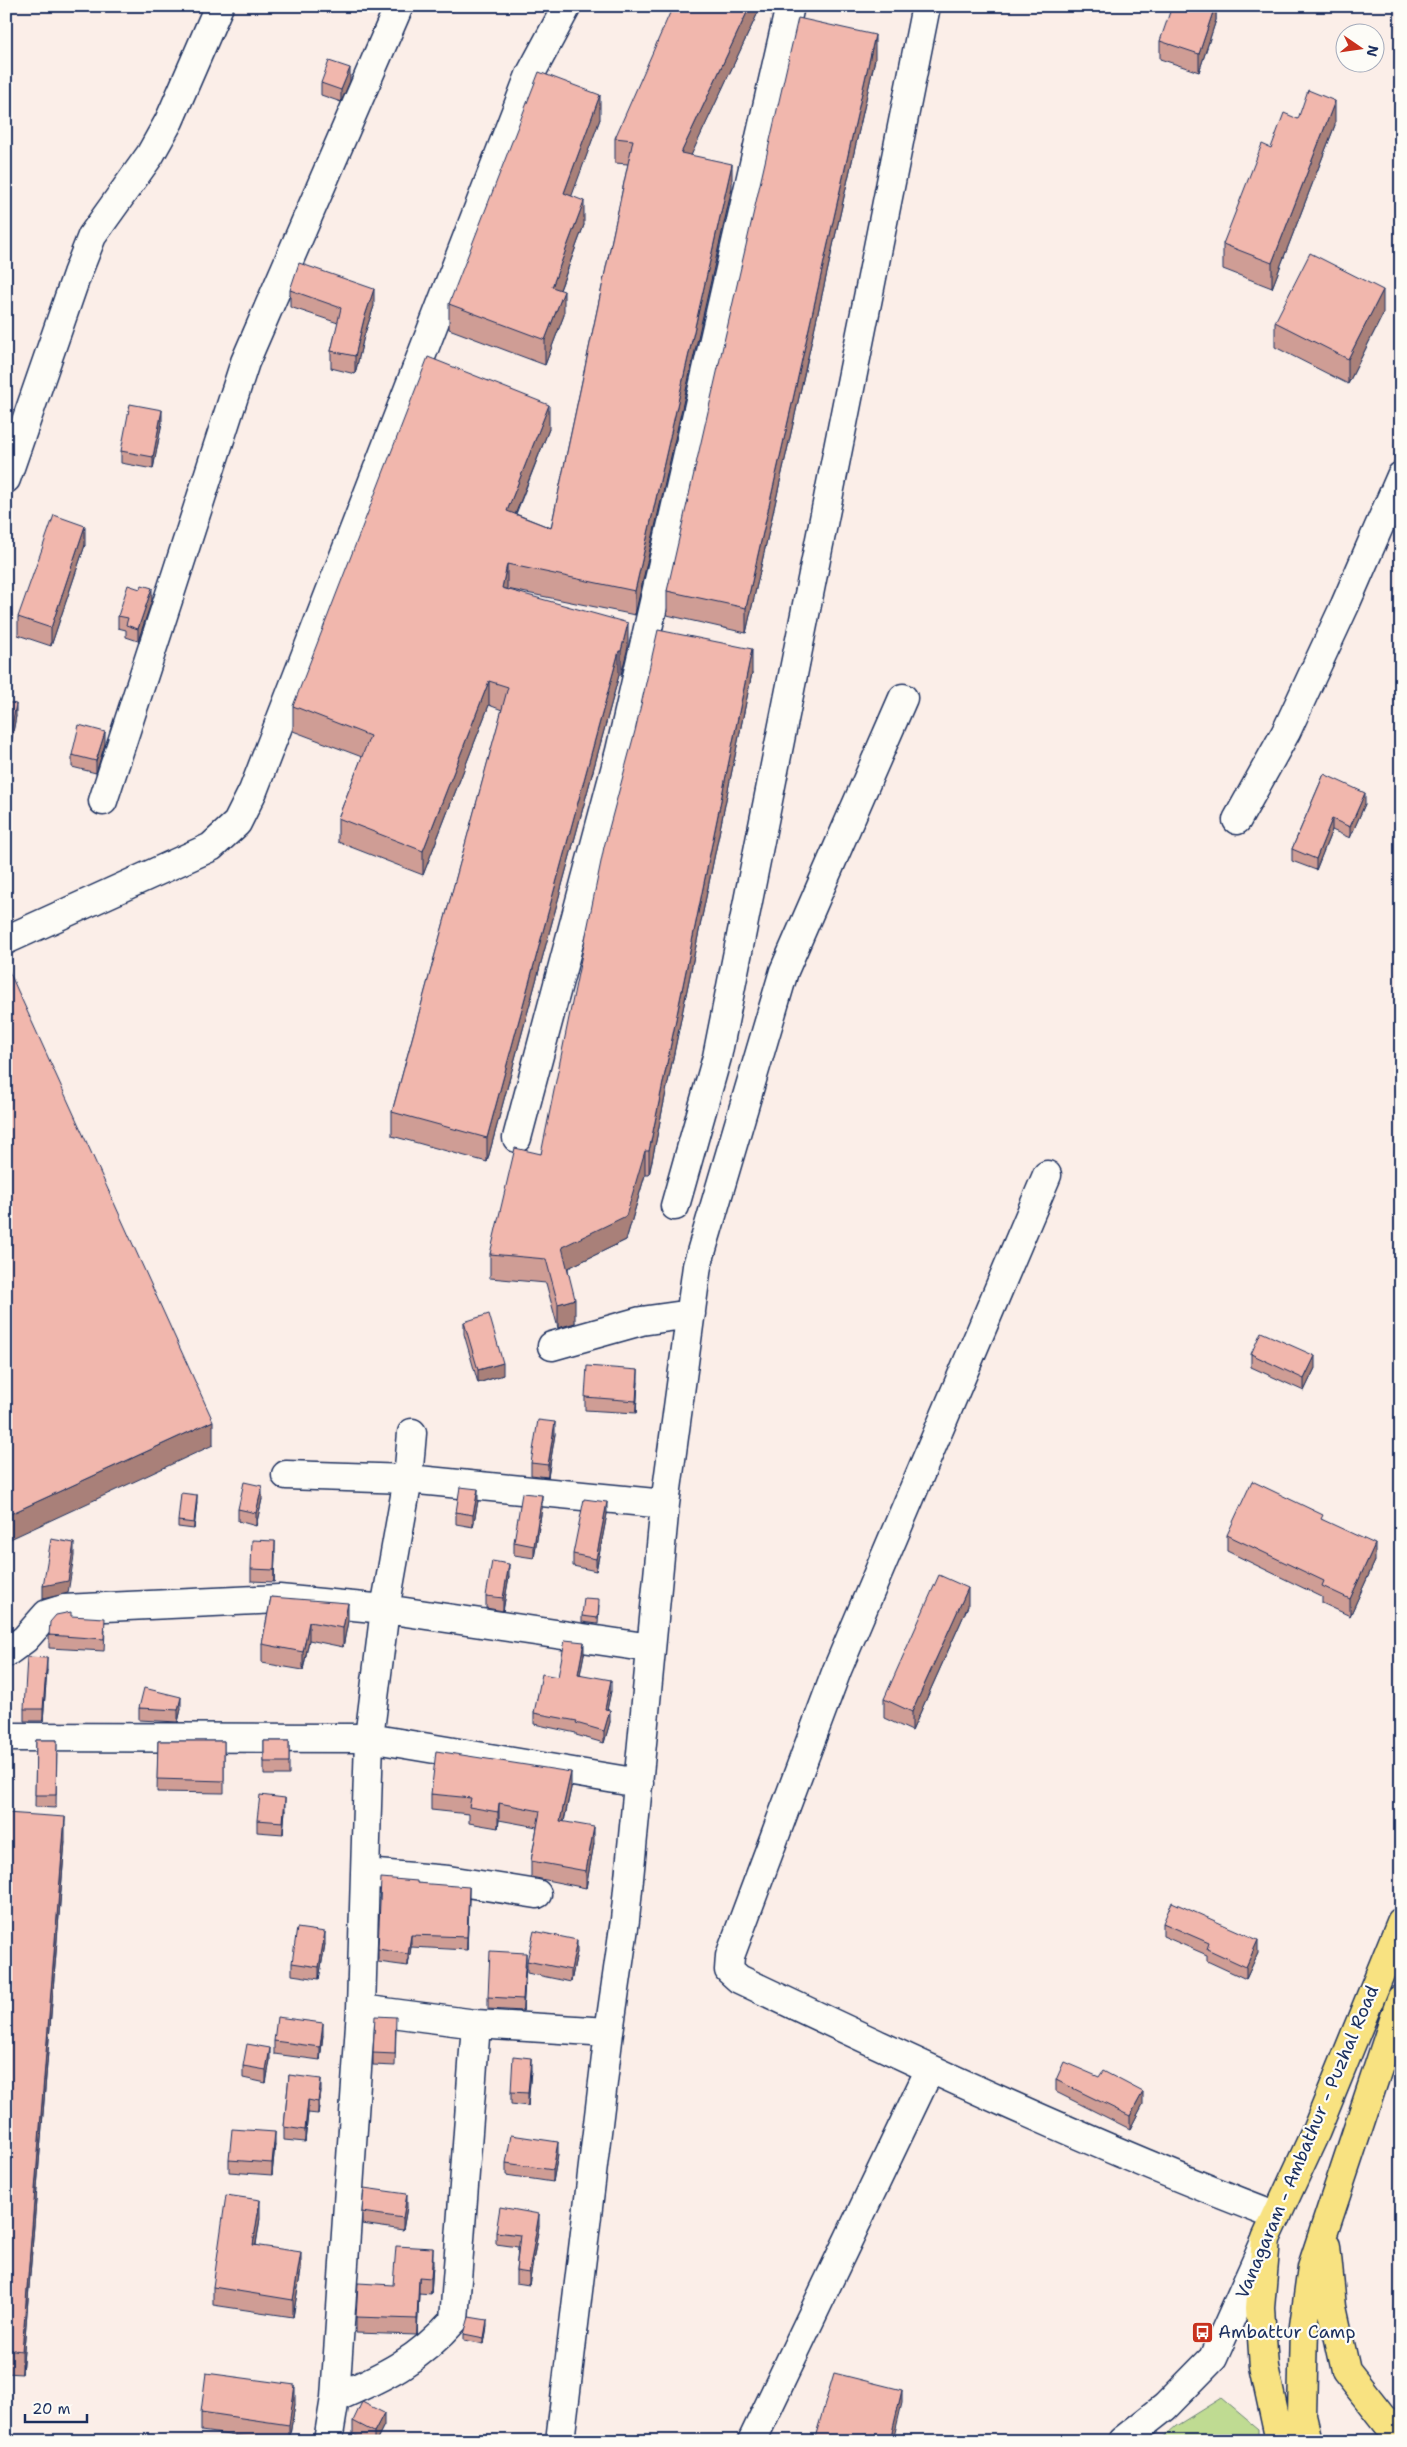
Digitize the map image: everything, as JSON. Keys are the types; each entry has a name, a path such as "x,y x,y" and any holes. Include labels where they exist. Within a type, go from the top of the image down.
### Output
{"main road":[{"name":"Vanagaram - Ambathur - Puzhal Road","path":"1271,2227 1316,2131 1401,1922"},
{"path":"1308,2441 1302,2416 1304,2326 1312,2267 1401,1999"},
{"path":"1327,2222 1326,2254 1332,2307 1346,2371 1391,2427 1401,2436"},
{"path":"1271,2227 1260,2308 1264,2367 1280,2441"}],"street":[{"path":"6,479 92,236 150,155 169,121 219,6"},
{"path":"103,801 245,362 399,6"},
{"path":"6,940 212,847 237,824 253,791 530,76 567,6"},
{"path":"517,1138 620,751 790,6"},
{"path":"675,1206 717,1057 926,6"},
{"path":"1237,820 1286,732 1345,605 1401,476"},
{"path":"560,2441 609,2032 625,1920 640,1783 665,1504 699,1257 784,971 903,698"},
{"path":"1047,1176 837,1670 730,1956 729,1970 739,1979 1006,2105 1211,2191 1271,2227"},
{"path":"552,1346 641,1321 691,1314"},
{"path":"328,2441 335,2398 361,2009 370,1738 384,1609 408,1479 412,1433"},
{"path":"286,1475 408,1479 665,1504"},
{"path":"6,1653 25,1639 47,1614 63,1609 279,1599 384,1609 651,1648"},
{"path":"6,1737 370,1738 640,1783"},
{"path":"365,1873 448,1880 536,1894"},
{"path":"361,2009 476,2024 609,2032"},
{"path":"335,2398 387,2376 437,2339 454,2320 476,2024"},
{"path":"752,2441 930,2070"},
{"name":"Vanagaram - Ambathur - Puzhal Road","path":"1122,2441 1165,2407 1213,2358 1271,2227"}],"green space":[{"path":"1221,2398 1258,2429 1258,2441 1159,2441 1176,2426"}],"building":[{"path":"673,6 750,6 681,153 732,164 635,591 507,564 502,588 628,623 487,1138 392,1112 508,687 489,681 423,851 338,818 370,736 293,706 428,357 549,405 507,511 551,528 633,140 615,138"},
{"path":"1172,6 1215,6 1199,54 1160,41"},
{"path":"798,18 875,35 746,608 667,591"},
{"path":"329,61 350,68 341,90 321,83"},
{"path":"539,72 600,95 564,193 584,201 552,287 564,291 545,340 449,304"},
{"path":"1308,90 1335,101 1272,263 1223,244 1262,144 1271,148 1284,113 1298,119"},
{"path":"1310,253 1383,290 1348,359 1275,322"},
{"path":"299,263 374,289 355,356 331,351 341,308 290,290"},
{"path":"130,404 162,410 153,457 121,451"},
{"path":"54,515 85,526 51,628 18,617"},
{"path":"128,585 140,589 142,585 152,588 138,629 126,625 128,618 118,616"},
{"path":"658,630 752,649 649,1151 645,1151 626,1216 562,1247 575,1299 558,1304 546,1259 490,1254 515,1148 541,1154 604,847 635,731"},
{"path":"6,702 16,704 10,735 6,735"},
{"path":"79,725 105,732 96,761 72,755"},
{"path":"1324,774 1365,793 1350,827 1332,819 1316,859 1292,849"},
{"path":"6,969 8,969 213,1421 6,1516"},
{"path":"489,1314 503,1363 478,1370 464,1322"},
{"path":"1261,1332 1315,1356 1304,1379 1251,1354"},
{"path":"587,1366 638,1370 636,1401 585,1397"},
{"path":"538,1420 555,1422 548,1465 531,1463"},
{"path":"1252,1481 1323,1515 1321,1519 1375,1544 1350,1599 1322,1586 1324,1581 1227,1535"},
{"path":"244,1482 262,1486 256,1513 238,1509"},
{"path":"460,1487 478,1489 473,1515 456,1512"},
{"path":"181,1493 197,1495 194,1523 178,1521"},
{"path":"522,1493 542,1495 534,1546 514,1542"},
{"path":"584,1499 607,1502 596,1559 573,1554"},
{"path":"51,1539 74,1543 68,1581 43,1586"},
{"path":"252,1540 275,1541 274,1570 251,1569"},
{"path":"492,1561 509,1564 503,1598 486,1596"},
{"path":"939,1575 968,1588 912,1712 884,1699"},
{"path":"271,1597 348,1603 343,1628 309,1622 303,1652 262,1644"},
{"path":"584,1598 599,1599 598,1618 582,1616"},
{"path":"71,1612 71,1616 105,1618 104,1639 49,1635 50,1622 56,1615"},
{"path":"565,1640 584,1642 578,1674 611,1680 605,1709 610,1710 604,1731 576,1723 577,1721 534,1713 542,1674 558,1677"},
{"path":"27,1657 47,1658 43,1709 24,1709"},
{"path":"144,1688 181,1697 178,1710 139,1708"},
{"path":"36,1740 57,1740 56,1795 35,1795"},
{"path":"158,1741 224,1741 224,1781 157,1779"},
{"path":"264,1741 289,1741 289,1762 264,1762"},
{"path":"436,1751 571,1772 560,1821 594,1827 586,1871 531,1861 540,1811 499,1803 498,1812 469,1807 471,1798 431,1794"},
{"path":"260,1795 285,1798 283,1822 257,1820"},
{"path":"6,1813 65,1817 22,2351 6,2349"},
{"path":"381,1878 469,1887 467,1937 411,1935 408,1954 378,1949"},
{"path":"1172,1902 1258,1940 1246,1967 1207,1949 1209,1943 1163,1923"},
{"path":"297,1928 325,1932 319,1967 292,1963"},
{"path":"534,1931 577,1940 571,1970 527,1961"},
{"path":"490,1951 526,1953 523,1999 488,1997"},
{"path":"375,2016 396,2017 395,2054 373,2053"},
{"path":"277,2017 323,2023 320,2047 274,2041"},
{"path":"247,2044 270,2048 266,2070 243,2066"},
{"path":"513,2056 531,2058 528,2093 511,2092"},
{"path":"1064,2062 1099,2077 1103,2071 1143,2092 1130,2116 1056,2080"},
{"path":"289,2075 321,2079 318,2102 308,2100 305,2130 284,2127"},
{"path":"232,2129 275,2132 272,2163 229,2160"},
{"path":"511,2135 558,2142 553,2170 506,2163"},
{"path":"364,2188 407,2194 403,2218 362,2212"},
{"path":"226,2195 260,2200 253,2245 301,2252 293,2300 213,2287"},
{"path":"500,2207 539,2214 529,2273 516,2271 520,2235 496,2232"},
{"path":"396,2246 433,2248 431,2278 419,2277 417,2319 356,2317 358,2283 393,2285"},
{"path":"469,2317 487,2320 484,2338 464,2334"},
{"path":"206,2373 295,2385 289,2425 201,2412"},
{"path":"834,2373 902,2390 890,2441 814,2441"},
{"path":"362,2402 384,2413 374,2432 353,2421"}],"place":[{"name":"Ambattur Camp","path":"1202,2332"}]}
